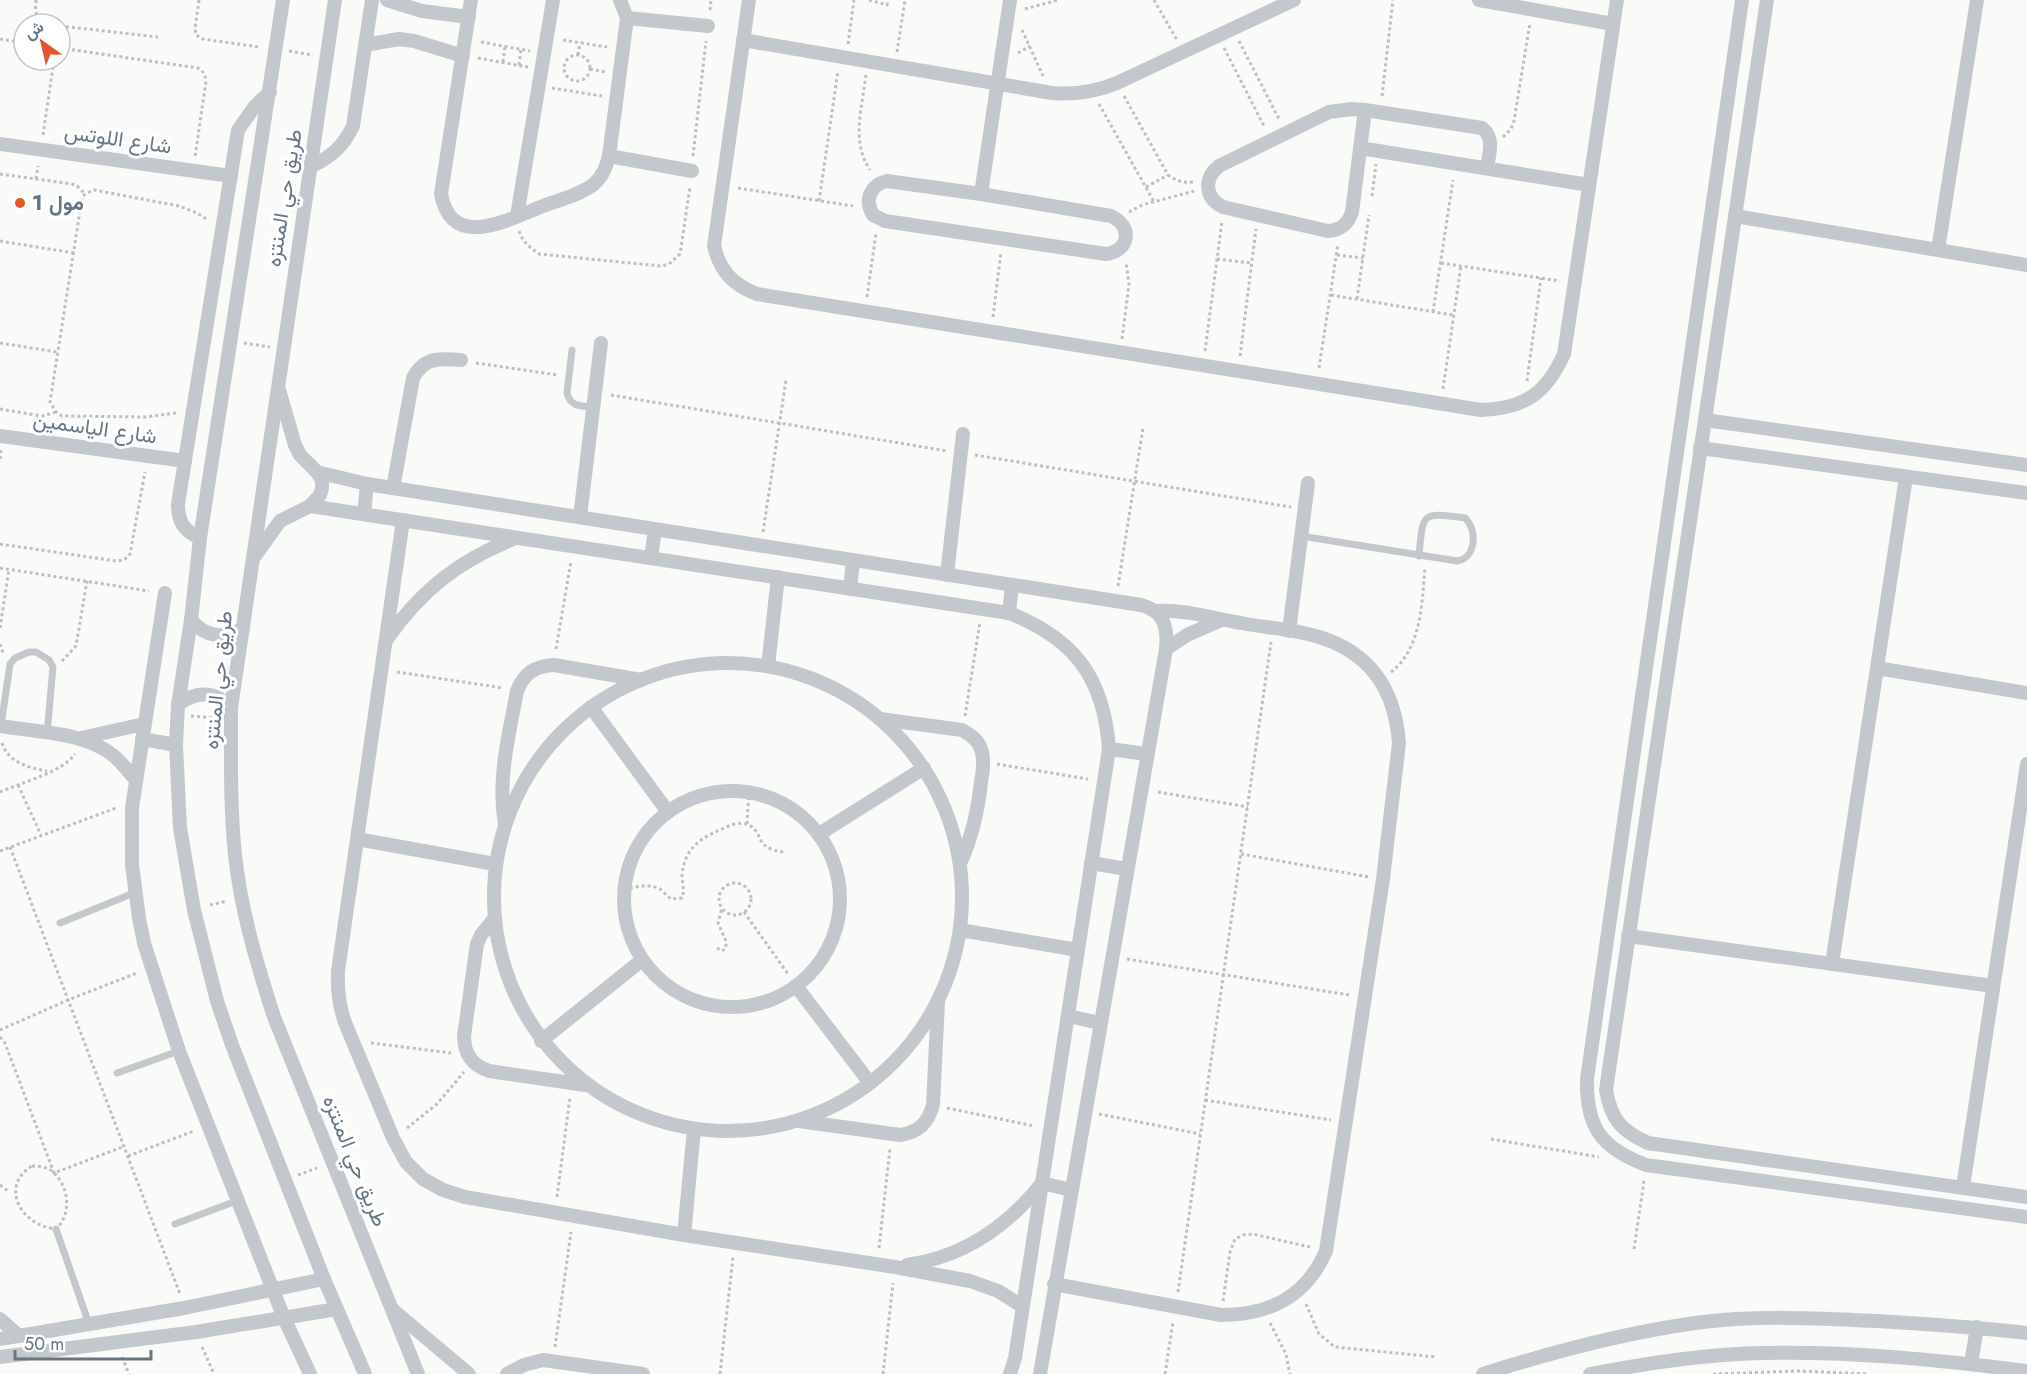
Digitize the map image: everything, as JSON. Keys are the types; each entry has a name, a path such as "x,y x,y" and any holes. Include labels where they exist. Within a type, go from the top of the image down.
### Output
{"street":[{"name":"طريق حي المنتزه","path":"283,0 200,538 178,710 176,745 180,828 194,910 217,1001 324,1279 365,1374"},
{"name":"طريق حي المنتزه","path":"335,0 277,385 231,714 231,802 235,857 242,897 257,964 274,1017 418,1374"},
{"path":"310,167 337,151 352,126 372,0"},
{"path":"387,0 422,11 469,17"},
{"path":"471,0 441,194 448,214 455,221 474,229 484,228 588,188 602,174 609,156 627,18 621,0"},
{"path":"517,216 553,0"},
{"path":"749,0 714,246 723,272 744,290 865,312 1481,410 1503,409 1524,403 1541,390 1555,374 1564,354 1617,0"},
{"path":"743,40 1052,93 1092,92 1117,84 1294,0"},
{"path":"1479,0 1613,24"},
{"path":"1742,0 1587,1079 1586,1102 1593,1124 1606,1143 1624,1157 1646,1165 2027,1217"},
{"path":"1767,0 1606,1090 1609,1107 1618,1123 1631,1136 1648,1143 2027,1197"},
{"path":"1938,250 1977,0"},
{"path":"981,194 997,84 1011,9"},
{"path":"627,18 708,26"},
{"path":"365,45 399,39 414,40 463,56"},
{"path":"200,538 190,534 182,526 178,515 185,461 238,130 255,106 270,92"},
{"path":"1365,110 1352,212 1341,228 1328,231 1223,207 1215,203 1210,196 1208,184 1212,171 1219,166 1329,112 1365,110 1476,126 1487,132 1491,143 1487,168"},
{"name":"شارع اللوتس","path":"0,144 231,176"},
{"path":"1360,148 1589,185"},
{"path":"609,156 692,171"},
{"path":"888,181 981,194 1111,216 1124,226 1125,242 1120,249 1106,254 1002,239 874,214 869,196 871,190 881,182 888,181"},
{"path":"1735,216 2027,265"},
{"path":"580,518 601,343"},
{"path":"393,488 413,378 417,371 430,360 439,358 461,360"},
{"path":"252,561 280,521 310,506 320,495 322,488 322,480 317,472 300,454 295,445 277,385"},
{"path":"1705,420 2027,465"},
{"path":"947,575 963,434"},
{"name":"شارع الياسمين","path":"0,436 185,461"},
{"path":"1700,448 2027,493"},
{"path":"317,472 367,484 1116,601 1155,610 1188,612 1221,620 1317,636 1342,645 1363,660 1381,680 1391,700 1397,721 1399,743 1383,879 1347,1123 1326,1251 1319,1266 1302,1288 1283,1302 1263,1311 1239,1315 1221,1315 1054,1284"},
{"path":"1833,964 1906,477"},
{"path":"1289,631 1308,483"},
{"path":"364,514 367,484"},
{"path":"310,506 1009,613 1055,636 1074,654 1101,698 1107,723 1109,749 1015,1358 1010,1374"},
{"path":"403,520 337,989 340,1008 352,1041 393,1138 406,1162 423,1179 443,1190 465,1197 970,1281 998,1291 1022,1306"},
{"path":"651,558 655,530"},
{"path":"386,640 402,617 442,578 474,557 517,537"},
{"path":"850,589 853,561"},
{"path":"768,666 778,578"},
{"path":"1009,613 1012,585"},
{"path":"165,593 132,808 131,846 134,893 144,943 179,1051 284,1318 310,1374"},
{"path":"1040,1374 1166,649 1166,626 1155,610"},
{"path":"191,620 204,632 220,636 236,633 243,628"},
{"path":"1166,649 1187,635 1221,620"},
{"path":"494,919 477,944 464,1036 470,1058 480,1068 579,1084 619,1106 656,1121 694,1130 764,1129 797,1121 835,1105 870,1083 897,1059 919,1031 938,1000 952,966 960,930 962,897 960,864 953,830 940,798 924,768 904,742 880,719 846,694 808,677 768,666 736,663 704,664 672,670 641,680 591,707 563,731 539,759 519,790 505,824 495,864 493,891 499,951 509,983 523,1013 541,1041 579,1084"},
{"path":"505,824 502,809 502,777 521,679 530,671 541,666 554,666 641,680"},
{"path":"1877,668 2027,693"},
{"path":"178,710 185,699 201,694 218,697 231,714"},
{"path":"591,707 668,812"},
{"path":"880,719 962,730 972,735 978,742 983,752 984,762 978,814 974,831 960,864"},
{"path":"81,738 144,724"},
{"path":"0,726 81,738 113,755 136,780"},
{"path":"142,739 176,745"},
{"path":"1109,749 1147,754"},
{"path":"1963,1187 2027,764"},
{"path":"819,834 924,768"},
{"path":"714,792 748,792 773,799 795,811 819,834 835,864 841,898 840,915 836,932 820,962 810,975 796,986 765,1002 731,1008 714,1006 697,1002 666,985 642,960 627,927 624,890 633,855 654,824 668,812 682,803 714,792"},
{"path":"357,839 495,864"},
{"path":"1091,863 1127,869"},
{"path":"960,930 1078,950"},
{"path":"1628,936 1993,986"},
{"path":"541,1041 642,960"},
{"path":"796,986 870,1083"},
{"path":"797,1121 891,1134 912,1133 923,1127 930,1117 933,1105 938,1000"},
{"path":"1068,1016 1100,1023"},
{"path":"684,1235 694,1130"},
{"path":"1042,1183 1071,1190"},
{"path":"895,1267 919,1264 943,1257 981,1239 1008,1220 1042,1183"},
{"path":"0,1339 184,1308 324,1279"},
{"path":"391,1308 469,1374"},
{"path":"0,1357 196,1332 337,1310"},
{"path":"1483,1374 1636,1332 1697,1323 1807,1317 1977,1327 2027,1333"},
{"path":"0,1319 19,1336"},
{"path":"1971,1364 1977,1327"},
{"path":"1590,1374 1641,1364 1762,1353 1822,1353 1971,1364 2027,1371"},
{"path":"507,1374 526,1369 543,1360 643,1374"}],"lane":[{"path":"572,350 567,393 575,405 593,407"},
{"path":"1301,536 1422,556 1456,561 1468,557 1471,552 1474,531 1469,522 1465,518 1435,514 1430,516 1422,525 1422,556"},
{"path":"0,726 10,664 15,658 29,652 36,652 49,660 53,667 47,734"},
{"path":"60,923 134,893"},
{"path":"117,1073 179,1051"},
{"path":"175,1224 239,1200"},
{"path":"56,1229 89,1324"}],"path":[{"path":"199,0 195,28 196,35 203,39 327,57"},
{"path":"517,216 522,238 538,254 662,266 675,260 682,246 711,0"},
{"path":"819,201 854,0"},
{"path":"869,0 887,5 888,0"},
{"path":"895,66 905,0"},
{"path":"1052,93 1011,9 1058,0"},
{"path":"1154,0 1184,52"},
{"path":"1380,112 1393,0"},
{"path":"1491,143 1506,136 1514,121 1532,9"},
{"path":"72,27 158,37"},
{"path":"1233,29 1286,132"},
{"path":"1218,36 1271,140"},
{"path":"546,38 623,50"},
{"path":"465,39 544,54"},
{"path":"578,55 580,43"},
{"path":"503,63 505,46"},
{"path":"519,65 521,49"},
{"path":"72,50 198,68 202,71 206,75 206,81 194,171"},
{"path":"578,55 586,58 590,69 589,74 583,80 574,81 566,76 564,66 569,57 578,55"},
{"path":"463,56 541,70"},
{"path":"868,62 858,142 866,164 881,182"},
{"path":"36,179 52,72"},
{"path":"572,92 574,81"},
{"path":"1117,84 1168,175 1185,183 1208,184"},
{"path":"538,86 617,99"},
{"path":"1092,92 1154,202"},
{"path":"1357,299 1378,151"},
{"path":"1433,312 1456,163"},
{"path":"0,174 78,186 85,194"},
{"path":"1146,186 1168,175"},
{"path":"1118,220 1134,209 1208,184"},
{"path":"721,185 819,201 874,214 865,312"},
{"path":"193,414 174,413 145,417 62,416 56,412 50,402 82,198 94,190 179,206 223,225"},
{"path":"1203,366 1223,207"},
{"path":"1238,371 1258,215"},
{"path":"1316,384 1341,228"},
{"path":"992,332 1002,239"},
{"path":"0,241 74,253"},
{"path":"1120,249 1128,265 1130,284 1120,352"},
{"path":"1337,255 1363,258"},
{"path":"1217,259 1252,263"},
{"path":"1440,263 1575,283"},
{"path":"1441,404 1461,266"},
{"path":"1524,403 1541,278"},
{"path":"1330,294 1454,315"},
{"path":"231,341 283,348"},
{"path":"0,343 58,352"},
{"path":"461,360 569,377"},
{"path":"760,546 786,380"},
{"path":"0,409 42,416 56,412"},
{"path":"1116,601 1143,428"},
{"path":"0,544 116,561 124,560 130,554 148,456"},
{"path":"554,666 573,546"},
{"path":"1381,680 1395,669 1414,638 1423,602 1422,556"},
{"path":"0,568 165,593"},
{"path":"0,628 9,569"},
{"path":"53,667 70,654 76,646 87,581"},
{"path":"962,730 982,609"},
{"path":"1165,1374 1273,629"},
{"path":"382,669 517,691"},
{"path":"178,710 231,714"},
{"path":"0,726 0,739 4,750 11,758 34,769 49,771"},
{"path":"0,792 71,760 78,750 81,738"},
{"path":"984,762 1104,781"},
{"path":"18,784 41,835"},
{"path":"1141,789 1248,807"},
{"path":"747,824 748,792"},
{"path":"0,851 109,810 121,807 132,808"},
{"path":"624,890 637,886 649,886 660,889 671,900 682,898 684,890 682,873 693,847 707,835 734,825 747,824 753,828 764,846 771,850 784,852"},
{"path":"10,847 184,1308"},
{"path":"1241,855 1383,879"},
{"path":"732,883 744,885 751,895 751,902 744,912 733,914 723,909 720,903 722,890 732,883"},
{"path":"194,910 242,897"},
{"path":"717,948 722,951 726,948 726,940 718,923 723,909"},
{"path":"744,912 796,986"},
{"path":"1112,957 1365,998"},
{"path":"0,1030 68,1000 152,968"},
{"path":"0,1037 5,1043 54,1173 62,1185 68,1211 63,1222 56,1229 43,1228 20,1215 13,1204"},
{"path":"352,1041 470,1058 456,1083 437,1104 393,1138"},
{"path":"555,1213 579,1084"},
{"path":"1205,1100 1347,1123"},
{"path":"933,1105 1050,1129"},
{"path":"1085,1111 1200,1134"},
{"path":"128,1155 208,1125"},
{"path":"877,1264 891,1134"},
{"path":"1491,1139 1602,1157"},
{"path":"54,1173 124,1146"},
{"path":"285,1179 333,1162"},
{"path":"1634,1249 1646,1165"},
{"path":"12,1180 20,1171 32,1166 44,1167 54,1173"},
{"path":"0,1185 9,1192"},
{"path":"10,1186 11,1198"},
{"path":"553,1361 573,1216"},
{"path":"1221,1315 1230,1252 1235,1239 1253,1234 1326,1251"},
{"path":"720,1374 734,1243"},
{"path":"884,1374 895,1267"},
{"path":"1302,1288 1309,1314 1319,1334 1335,1347 1436,1357"},
{"path":"1263,1311 1286,1354 1290,1374"},
{"path":"196,1332 214,1374"},
{"path":"1713,1374 1797,1371 1869,1374"}],"place":[{"name":"مول 1","path":"20,203"}]}
